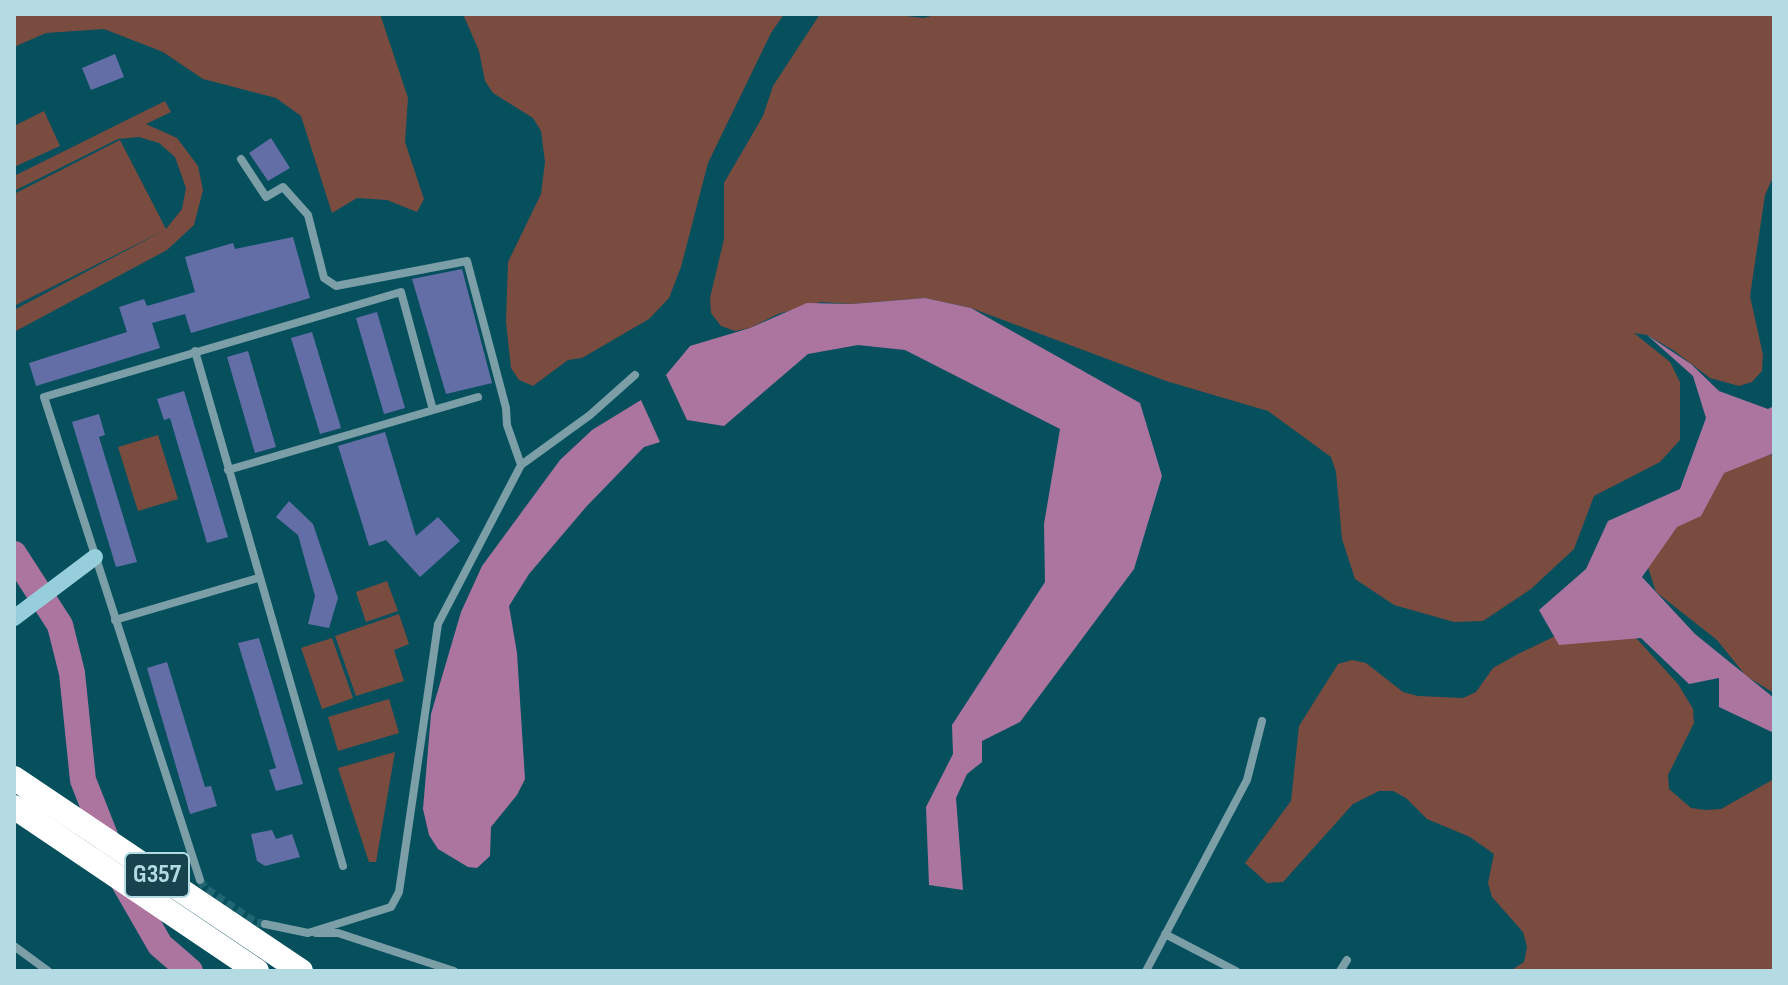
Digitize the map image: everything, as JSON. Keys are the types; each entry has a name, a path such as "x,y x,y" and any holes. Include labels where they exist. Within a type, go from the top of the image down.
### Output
{"highway":[{"name":"G357","path":"14,778 301,971"},
{"name":"G357","path":"14,807 257,971"}],"street":[{"path":"241,159 266,197 283,187 308,215 324,278 336,286 467,261 506,408 507,425 521,465"},
{"path":"200,880 115,620 90,560 44,397 401,292 433,410"},
{"path":"195,351 343,866"},
{"path":"308,933 391,907 399,892 438,624 521,465 590,415 635,375"},
{"path":"228,470 478,397"},
{"path":"14,618 90,560"},
{"path":"115,620 258,578"},
{"path":"1146,971 1247,780 1262,721"},
{"path":"265,924 308,933 338,933 454,971"},
{"path":"1165,934 1236,971"},
{"path":"14,946 46,971"},
{"path":"1340,971 1347,960"}],"shaded area":[{"path":"14,14 380,14 408,98 405,142 424,199 417,212 387,200 357,198 332,213 301,116 276,98 203,79 163,52 104,29 46,33 14,47"},
{"path":"463,14 784,14 771,33 708,163 681,267 669,298 649,319 582,358 568,360 533,386 519,380 511,368 506,322 508,262 541,194 545,162 541,131 533,118 493,93 485,81 479,51"},
{"path":"820,14 890,14 923,18 940,14 1774,14 1774,175 1765,195 1750,296 1763,355 1762,371 1752,382 1739,386 1710,378 1673,350 1647,335 1634,333 1670,362 1680,382 1680,440 1660,462 1594,496 1574,549 1531,589 1483,621 1454,622 1394,605 1355,579 1342,539 1336,472 1331,457 1268,411 1166,381 971,308 925,298 852,304 821,302 778,314 750,328 735,331 721,326 711,313 710,298 724,239 724,183 763,116 773,86"},
{"path":"165,101 171,112 146,124 177,138 198,166 203,190 194,225 167,250 14,332 14,310 165,230 14,306 14,194 120,140 166,229 182,209 186,188 175,157 159,143 139,137 118,139 14,191 14,176"},
{"path":"44,111 60,146 14,167 14,126"},
{"path":"925,298 971,308 1140,403 1162,476 1134,569 1020,722 982,741 982,762 967,774 956,798 963,890 929,885 926,807 953,754 952,725 1045,582 1044,524 1060,429 905,350 858,345 808,354 724,426 687,420 666,375 690,346 750,328 807,303 852,304"},
{"path":"1647,335 1691,364 1719,391 1768,409 1774,406 1774,453 1724,473 1701,516 1677,527 1642,577 1695,634 1774,698 1774,733 1719,707 1719,678 1689,684 1641,638 1559,645 1539,610 1586,569 1608,521 1680,489 1706,418 1693,376"},
{"path":"641,400 660,442 644,447 586,507 529,574 509,606 517,653 525,779 517,795 491,827 490,856 477,868 468,867 438,849 429,835 423,809 431,714 461,612 482,566 560,460 592,430"},
{"path":"158,435 178,499 138,511 118,447"},
{"path":"1774,454 1774,693 1746,676 1717,640 1656,592 1647,564 1654,537 1729,464"},
{"path":"387,581 398,611 366,622 356,592"},
{"path":"399,614 409,644 394,650 404,681 356,696 335,636"},
{"path":"1614,623 1638,640 1678,684 1693,709 1694,723 1668,775 1669,789 1691,808 1721,809 1774,779 1774,971 1510,971 1524,962 1527,947 1523,932 1492,897 1488,883 1494,854 1470,837 1427,819 1406,798 1393,791 1379,791 1353,804 1283,882 1267,883 1245,863 1291,801 1299,726 1338,664 1352,660 1366,663 1403,692 1418,696 1463,698 1476,692 1493,668 1518,654 1572,628"},
{"path":"332,638 353,698 322,709 301,648"},
{"path":"389,699 399,733 338,751 328,717"},
{"path":"395,752 376,862 369,862 338,768"}],"building":[{"path":"115,54 124,77 91,90 82,68"},
{"path":"271,138 290,168 268,181 249,153"},
{"path":"293,237 310,298 191,333 185,314 152,323 160,348 36,386 29,363 127,332 119,307 144,299 147,306 195,292 185,257 233,243 235,249"},
{"path":"462,269 492,383 446,394 412,279"},
{"path":"377,312 405,408 384,414 356,318"},
{"path":"312,332 341,428 320,434 291,338"},
{"path":"248,351 276,447 255,453 227,357"},
{"path":"184,391 228,537 207,543 170,418 164,420 157,399"},
{"path":"99,414 105,435 99,437 137,562 116,567 72,422"},
{"path":"385,432 416,536 438,517 460,541 420,577 386,540 369,546 338,446"},
{"path":"289,501 313,524 338,598 329,628 308,624 315,596 298,535 276,517"},
{"path":"259,638 303,784 276,791 269,770 276,768 238,643"},
{"path":"167,662 205,787 211,786 217,806 190,814 147,668"},
{"path":"272,830 276,839 292,834 300,857 265,866 257,861 251,834"}],"waterway":[{"path":"14,554 60,625 72,673 83,780 122,879 160,945 190,971"}],"tunnel":[{"path":"200,880 205,888 255,922 265,924"}]}
